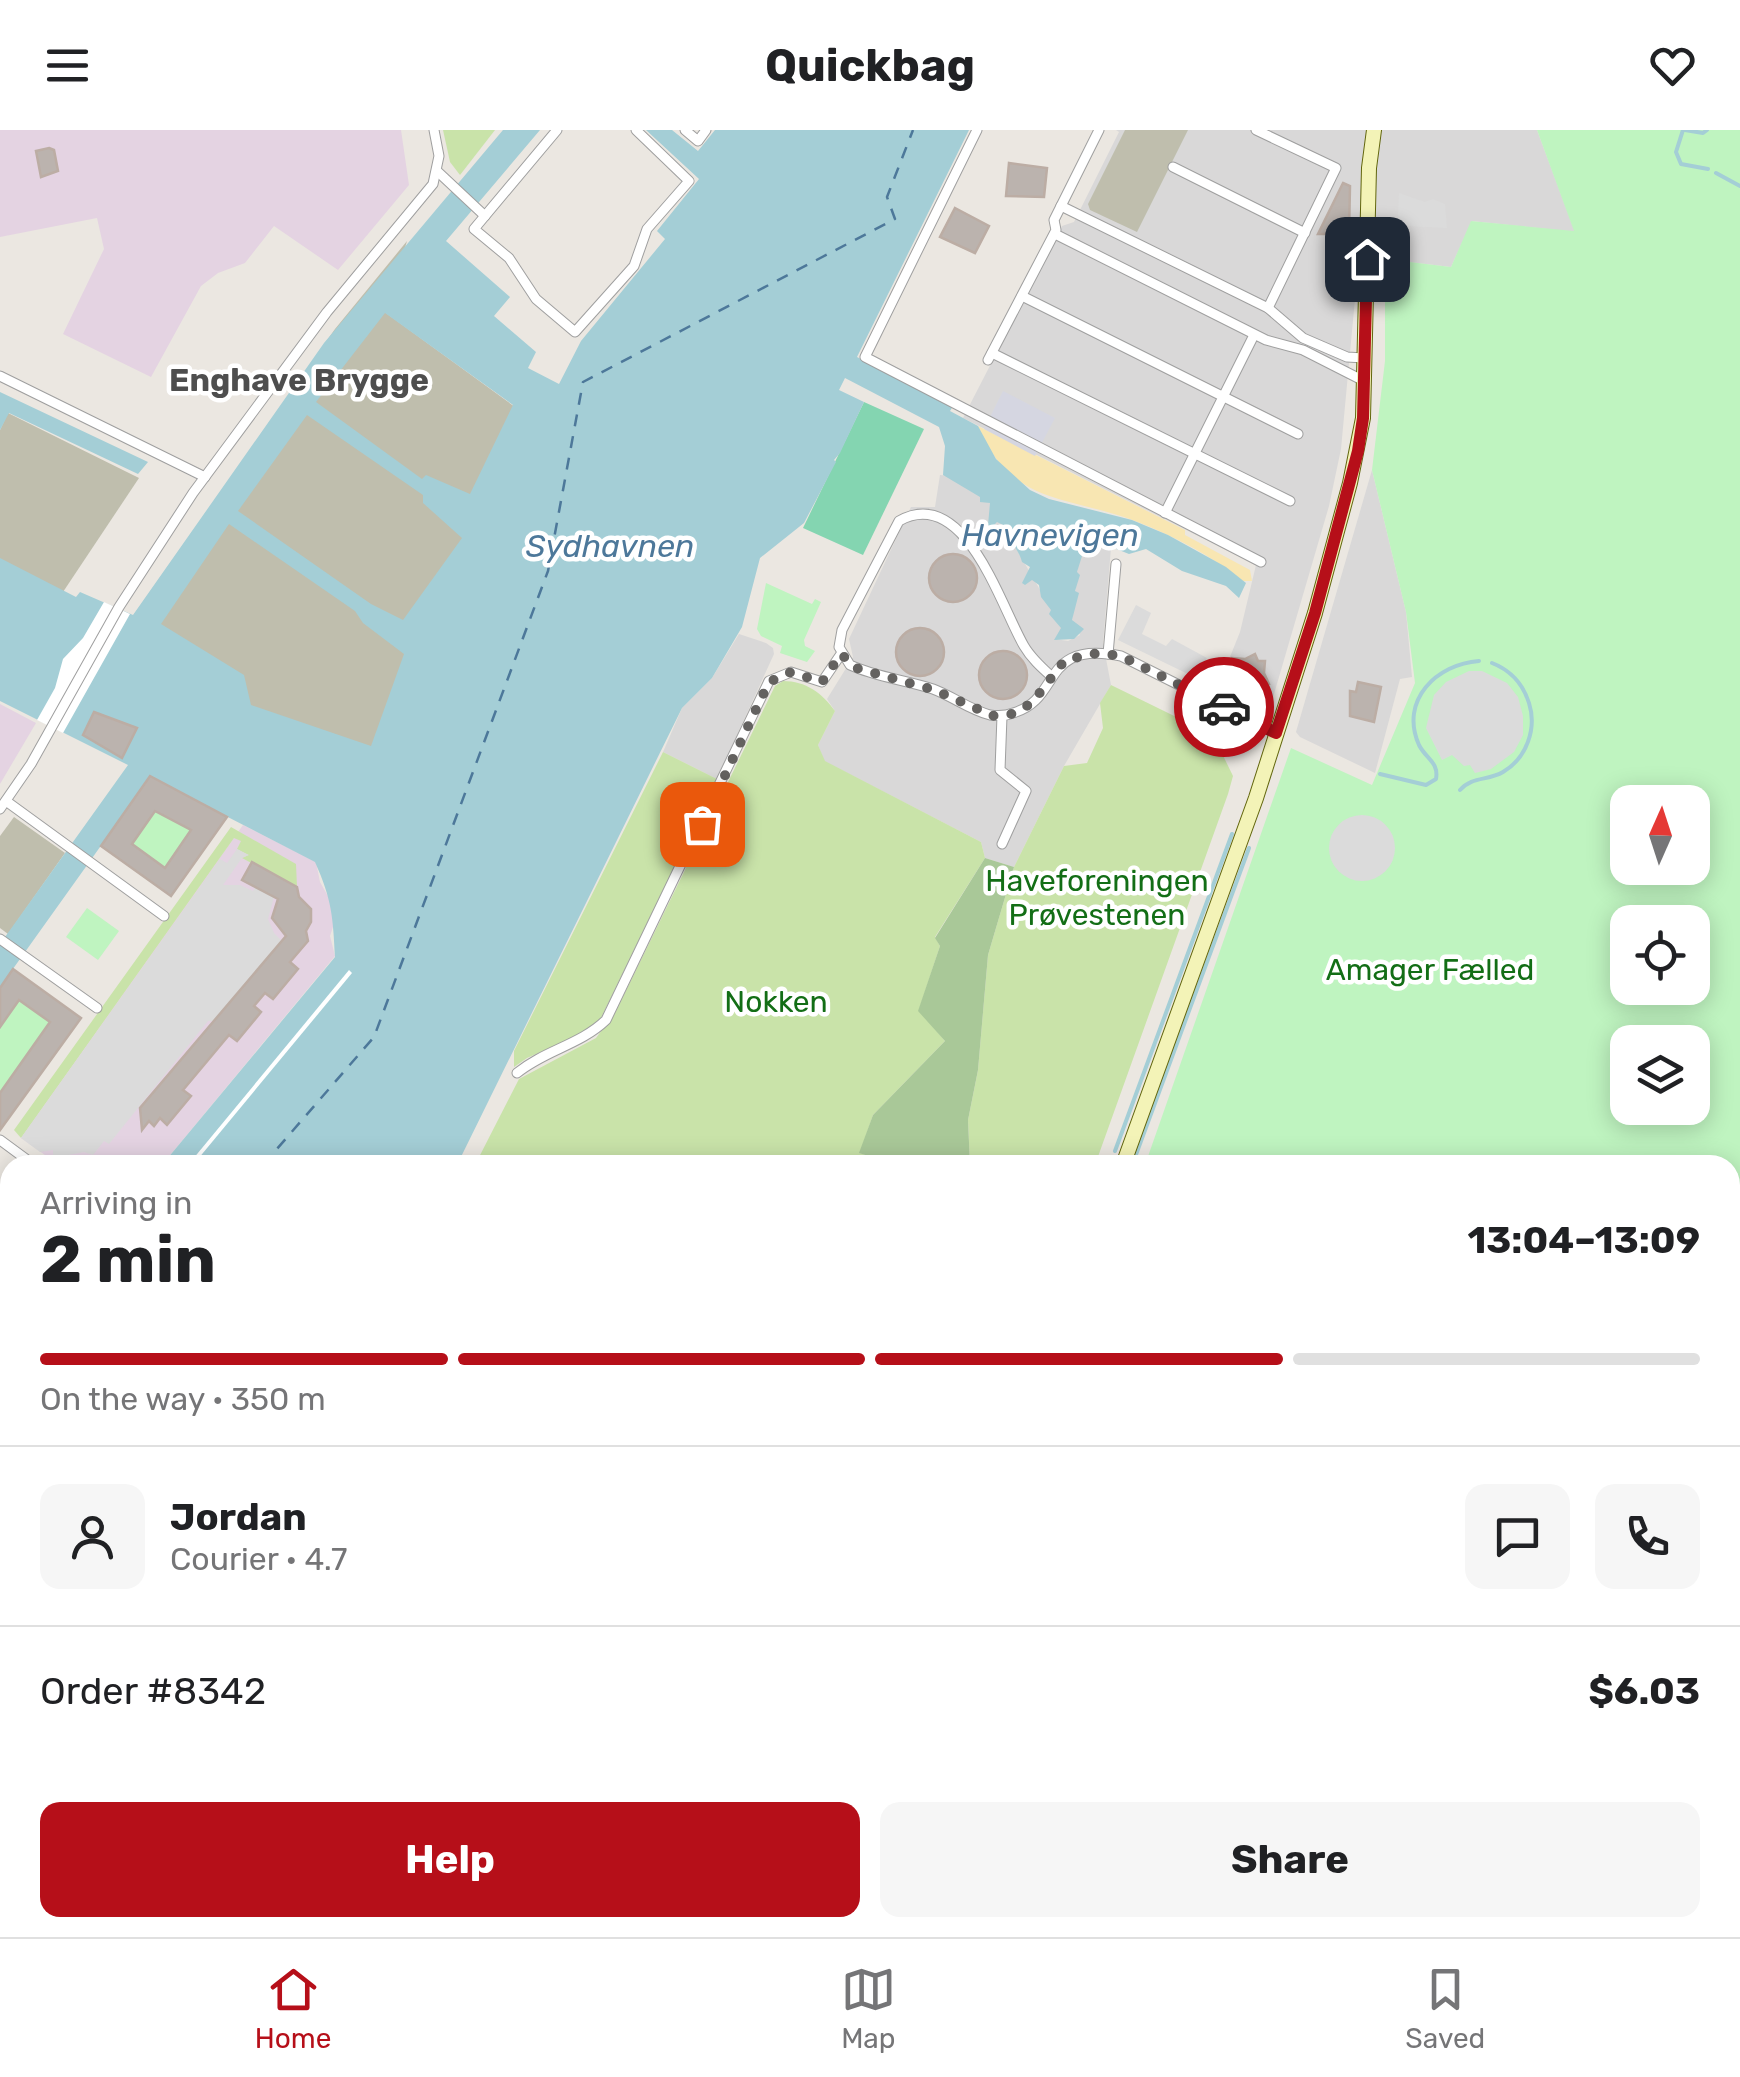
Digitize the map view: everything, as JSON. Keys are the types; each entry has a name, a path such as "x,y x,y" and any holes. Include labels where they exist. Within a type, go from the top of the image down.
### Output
{"street":[{"path":"164,916 66,844 3,805 118,608 206,477 327,312 424,195 439,156 434,130"},
{"path":"557,130 481,212 474,229 509,258 536,299 576,332 634,266 647,229 690,181 636,130"},
{"path":"685,130 698,141 706,130"},
{"path":"977,130 865,358 1262,562"},
{"path":"1099,130 1054,220 1055,234 990,356 1290,501"},
{"path":"1256,130 1336,168 1268,308"},
{"path":"1126,1155 1256,798 1315,613 1350,483 1363,418 1369,168 1374,130"},
{"path":"1173,167 1305,233"},
{"path":"436,171 481,212"},
{"path":"1061,206 1268,308 1282,316 1303,338 1347,357 1364,358"},
{"path":"1055,234 1254,334 1303,350 1364,381"},
{"path":"1022,296 1298,434"},
{"path":"1165,513 1254,334"},
{"path":"0,376 206,477"},
{"path":"517,1073 529,1063 579,1042 606,1020 769,682 791,672 822,682 841,654 842,630 899,521 923,514 943,519 972,548 992,578 1024,646 1050,676"},
{"path":"1108,654 1116,564"},
{"path":"841,654 856,668 934,690 986,714 1002,716 1032,703 1050,676 1070,658 1108,654 1276,733"},
{"path":"1002,716 1000,770 1026,791 1002,844"},
{"path":"0,939 98,1008"},
{"path":"0,1140 20,1155"}],"shaded area":[{"path":"0,130 401,130 409,185 338,270 274,226 245,263 218,273 201,286 151,377 63,334 104,249 97,218 0,237"},
{"path":"1116,130 1537,130 1575,232 1472,221 1451,267 1359,256 1341,449 1329,506 1267,718 1215,694 1240,632 1256,565 963,418 1062,226 1074,222 1119,132"},
{"path":"1125,130 1188,130 1137,232 1090,210 1088,204"},
{"path":"1399,193 1445,204 1447,228 1406,226 1398,215"},
{"name":"Enghave Brygge","path":"407,241 386,313 515,407 376,781 227,725 133,616 335,329"},
{"path":"1003,391 1055,418 1035,456 984,429"},
{"path":"8,413 139,478 63,592 0,559 0,430"},
{"path":"1372,470 1406,612 1412,677 1400,679 1375,773 1296,732"},
{"path":"940,475 950,476 990,503 1062,628 1055,639 1068,641 1080,635 1072,620 1079,554 1084,546 1111,548 1103,643 1111,685 1064,766 1014,867 985,858 981,842 824,761 818,745 835,711 827,699 853,657 849,639 911,507 935,507"},
{"path":"1136,605 1151,613 1142,634 1166,646 1172,639 1207,658 1196,678 1118,640"},
{"path":"739,634 766,643 774,654 717,779 663,752 682,708 712,678"},
{"path":"1469,671 1482,671 1507,683 1518,697 1523,716 1523,735 1514,752 1491,769 1475,773 1470,765 1464,766 1452,755 1442,760 1426,728 1434,695 1446,682"},
{"path":"0,704 36,723 0,784"},
{"path":"1362,815 1385,825 1395,848 1385,871 1362,881 1339,871 1329,848 1339,825"},
{"path":"14,817 65,853 8,934 0,928 0,836"},
{"path":"243,825 316,862 320,882 333,905 335,921 330,936 335,956 170,1155 45,1155 21,1138"},
{"path":"237,849 249,855 242,858 223,885 240,885 253,891 256,887 274,897 268,919 282,941 216,1021 208,1021 109,1144 104,1141 93,1155 40,1152 21,1138 220,859 227,863"}],"green space":[{"path":"443,130 495,130 460,175 450,162"},
{"name":"Amager Fælled","path":"1537,130 1740,130 1740,1155 1149,1155 1291,748 1372,785 1415,683 1406,612 1372,470 1385,361 1385,259 1451,267 1471,221 1574,231"},
{"path":"864,402 924,429 863,555 803,528"},
{"path":"766,583 812,604 815,599 821,602 804,640 805,646 815,651 807,662 780,653 782,646 761,636 757,629"},
{"name":"Nokken","path":"783,681 799,683 813,689 835,711 818,745 825,761 981,842 985,858 935,937 940,946 919,1010 945,1041 873,1115 860,1153 866,1155 480,1155 519,1079 596,1038 616,1011 775,686"},
{"name":"Haveforeningen Prøvestenen","path":"1111,685 1213,735 1233,776 1228,794 1099,1155 970,1155 968,1120 978,1070 988,955 1014,867 1064,766 1087,763 1103,728 1100,703"},
{"path":"663,752 717,779 601,1018 583,1033 514,1067 514,1051"},
{"path":"153,810 194,831 165,868 132,844"},
{"path":"231,827 296,864 297,887 242,858 248,855 237,849 241,841 234,838 21,1138 14,1130"},
{"path":"985,858 1014,867 988,955 978,1070 968,1120 970,1155 859,1153 873,1115 945,1041 918,1011 940,946 935,938"},
{"path":"87,908 119,931 98,960 66,937"},
{"path":"19,1000 50,1022 0,1093 0,1027"}],"sand":[{"name":"Havnevigen","path":"978,426 1185,530 1185,535 1250,570 1252,581 1243,581 1205,555 1150,527 1043,494 1024,484 991,452"}],"water":[{"name":"Sydhavnen","path":"503,130 540,130 446,241 510,297 494,316 536,352 528,368 559,384 581,341 665,239 657,231 699,179 646,130 672,130 698,151 715,130 969,130 857,357 953,406 950,411 978,426 996,459 1030,490 1049,499 1132,520 1168,535 1226,567 1246,583 1239,598 1226,586 1182,571 1146,549 1129,554 1104,544 1084,546 1079,553 1080,575 1075,591 1079,593 1072,620 1084,629 1074,639 1054,640 1061,628 1049,614 1051,610 1041,597 1039,585 1032,580 1022,583 1030,567 1022,562 1005,526 997,522 991,528 988,525 990,503 980,502 980,497 943,475 945,446 939,427 845,378 839,390 864,402 836,462 804,523 760,558 742,627 712,678 682,708 462,1155 170,1155 335,957 328,898 315,862 150,777 0,987 0,944 128,765 0,701 0,558 76,597 80,592 133,615 324,343","holes":["385,313 513,405 470,494 426,475 422,479 316,402","307,415 423,495 423,503 462,538 403,620 371,604 238,511","229,524 355,611 363,623 404,654 371,746 251,705 244,675 161,624"]},
{"path":"0,392 148,462 138,474 9,413 0,430"}],"pier":[{"path":"104,602 130,614 63,733 37,720 55,688 63,659 83,638"},
{"path":"349,970 352,973 201,1155 196,1155"}],"building":[{"path":"54,150 58,171 41,177 36,151"},
{"path":"1009,163 1047,168 1044,197 1006,196"},
{"path":"1343,183 1350,186 1349,234 1318,234"},
{"path":"955,208 989,226 975,253 940,237"},
{"path":"953,554 970,561 977,578 970,595 953,602 936,595 929,578 936,561"},
{"path":"920,628 937,635 944,652 937,669 920,676 903,669 896,652 903,635"},
{"path":"1003,651 1020,658 1027,675 1020,692 1003,699 986,692 979,675 986,658"},
{"path":"1255,654 1258,661 1265,661 1264,673 1269,684 1262,687 1261,693 1250,692 1239,698 1236,691 1228,690 1230,677 1225,668 1231,666 1232,658 1245,659"},
{"path":"1358,682 1381,687 1374,722 1350,716 1350,691 1356,692"},
{"path":"94,712 137,728 122,758 83,735"},
{"path":"150,776 227,817 171,896 101,846","holes":["155,811 191,830 165,868 132,844"]},
{"path":"252,862 297,887 299,897 311,909 308,941 290,962 298,969 273,999 265,993 254,1006 261,1012 237,1041 229,1035 183,1090 191,1096 167,1125 160,1118 154,1126 149,1121 142,1130 140,1108 286,936 272,918 278,899 242,880"},
{"path":"13,969 81,1018 0,1130 0,1093 50,1022 19,1000 0,1027 0,988"}],"waterway":[{"path":"1683,130 1676,152 1681,164 1708,169"},
{"path":"1685,130 1707,130"},
{"path":"1716,173 1740,186"},
{"path":"1380,774 1426,785 1436,779 1436,768 1419,745 1414,729 1418,699 1436,677 1479,661"},
{"path":"1460,790 1511,766 1524,751 1531,732 1531,713 1523,690 1510,674 1492,663"},
{"path":"1115,1151 1232,834"},
{"path":"1136,1155 1249,848"}],"ferry route":[{"path":"272,1155 374,1037 548,571 583,382 895,219 887,197 913,130"}],"way so far":[{"path":"702,824 769,682 784,672 822,682 841,654 856,668 934,690 994,716 1012,714 1032,703 1065,660 1098,653 1121,656 1224,707"}],"district":[{"name":"Enghave Brygge","path":"299,380"}],"route":[{"path":"1224,707 1276,733 1300,662 1358,451 1363,418 1367,259"}]}
